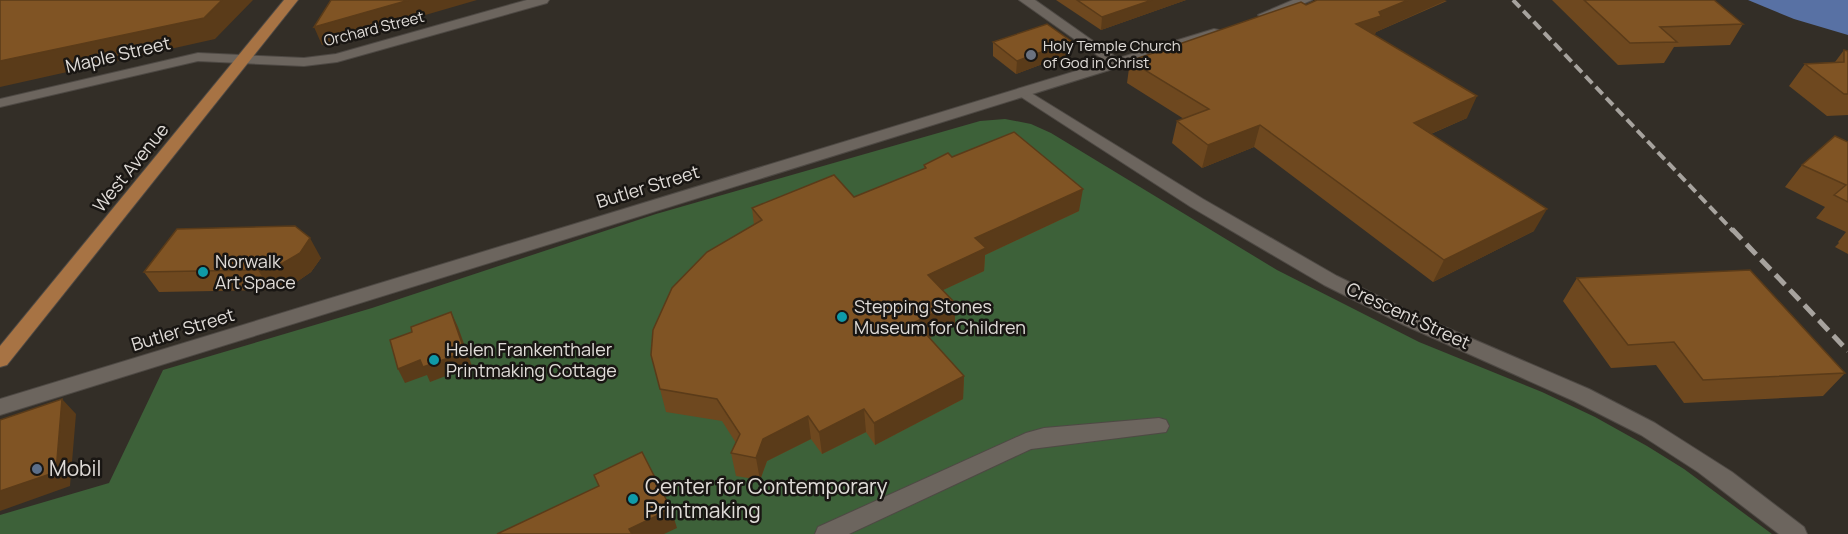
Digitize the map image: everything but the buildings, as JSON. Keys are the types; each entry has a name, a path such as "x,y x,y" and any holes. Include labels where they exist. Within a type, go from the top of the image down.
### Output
{"main road":[{"name":"West Avenue","path":"0,360 291,0"}],"street":[{"name":"Orchard Street","path":"246,58 304,62 337,58 542,0"},
{"path":"1026,0 1116,62"},
{"name":"Butler Street","path":"0,407 1239,25 1305,0"},
{"name":"Maple Street","path":"0,103 198,57 246,58"},
{"name":"Crescent Street","path":"1023,92 1156,179 1291,261 1380,305 1521,367 1647,429 1686,453 1796,534"},
{"path":"826,534 1026,442 1044,437 1159,426"}],"green space":[{"path":"1005,119 1031,124 1051,133 1277,270 1419,342 1542,392 1595,417 1684,469 1772,534 0,534 0,515 109,483 163,370 372,308 656,214 980,121"}],"water":[{"path":"1748,0 1848,0 1848,35 1794,19"}],"railway":[{"path":"1513,0 1733,231"},
{"path":"1732,229 1848,351"}],"place":[{"name":"Holy Temple Church of God in Christ","path":"1031,55"},
{"name":"Norwalk Art Space","path":"203,272"},
{"name":"Stepping Stones Museum for Children","path":"842,317"},
{"name":"Helen Frankenthaler Printmaking Cottage","path":"434,360"},
{"name":"Mobil","path":"37,469"},
{"name":"Center for Contemporary Printmaking","path":"633,499"}]}
